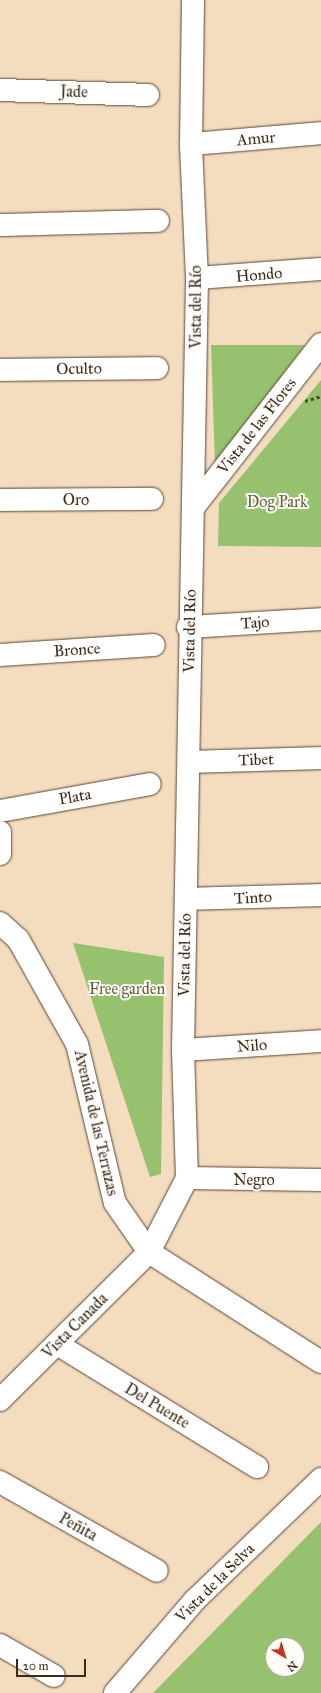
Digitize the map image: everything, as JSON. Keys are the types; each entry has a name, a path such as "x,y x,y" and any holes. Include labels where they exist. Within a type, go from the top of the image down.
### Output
{"street":[{"name":"Vista del Río","path":"149,1252 187,1178 183,1050 190,762 188,627 193,508 197,278 191,144 193,0"},
{"name":"Jade","path":"0,90 148,95"},
{"name":"Amur","path":"191,144 321,133"},
{"path":"0,225 158,221"},
{"name":"Hondo","path":"197,278 321,269"},
{"name":"Vista de las Flores","path":"193,508 321,344"},
{"name":"Oculto","path":"0,370 157,368"},
{"name":"Oro","path":"0,500 152,500"},
{"name":"Tajo","path":"188,627 321,619"},
{"name":"Bronce","path":"0,655 154,645"},
{"name":"Tibet","path":"190,762 321,758"},
{"name":"Plata","path":"0,811 150,784"},
{"path":"0,832 0,854"},
{"name":"Tinto","path":"186,899 321,895"},
{"name":"Avenida de las Terrazas","path":"0,923 18,939 77,1044 115,1203 149,1252 321,1362"},
{"name":"Nilo","path":"183,1050 321,1041"},
{"name":"Negro","path":"187,1178 321,1180"},
{"name":"Vista Canada","path":"0,1400 149,1252"},
{"name":"Del Puente","path":"57,1344 257,1467"},
{"name":"Vista de la Selva","path":"115,1693 195,1600 321,1479"},
{"name":"Peñita","path":"0,1482 157,1571"},
{"path":"0,1645 54,1676"}],"green space":[{"path":"211,345 305,345 215,464"},
{"name":"Dog Park","path":"321,380 321,547 218,546 219,503"},
{"name":"Free garden","path":"73,943 164,957 161,1174 150,1177"},
{"path":"321,1522 321,1693 153,1693"}]}
